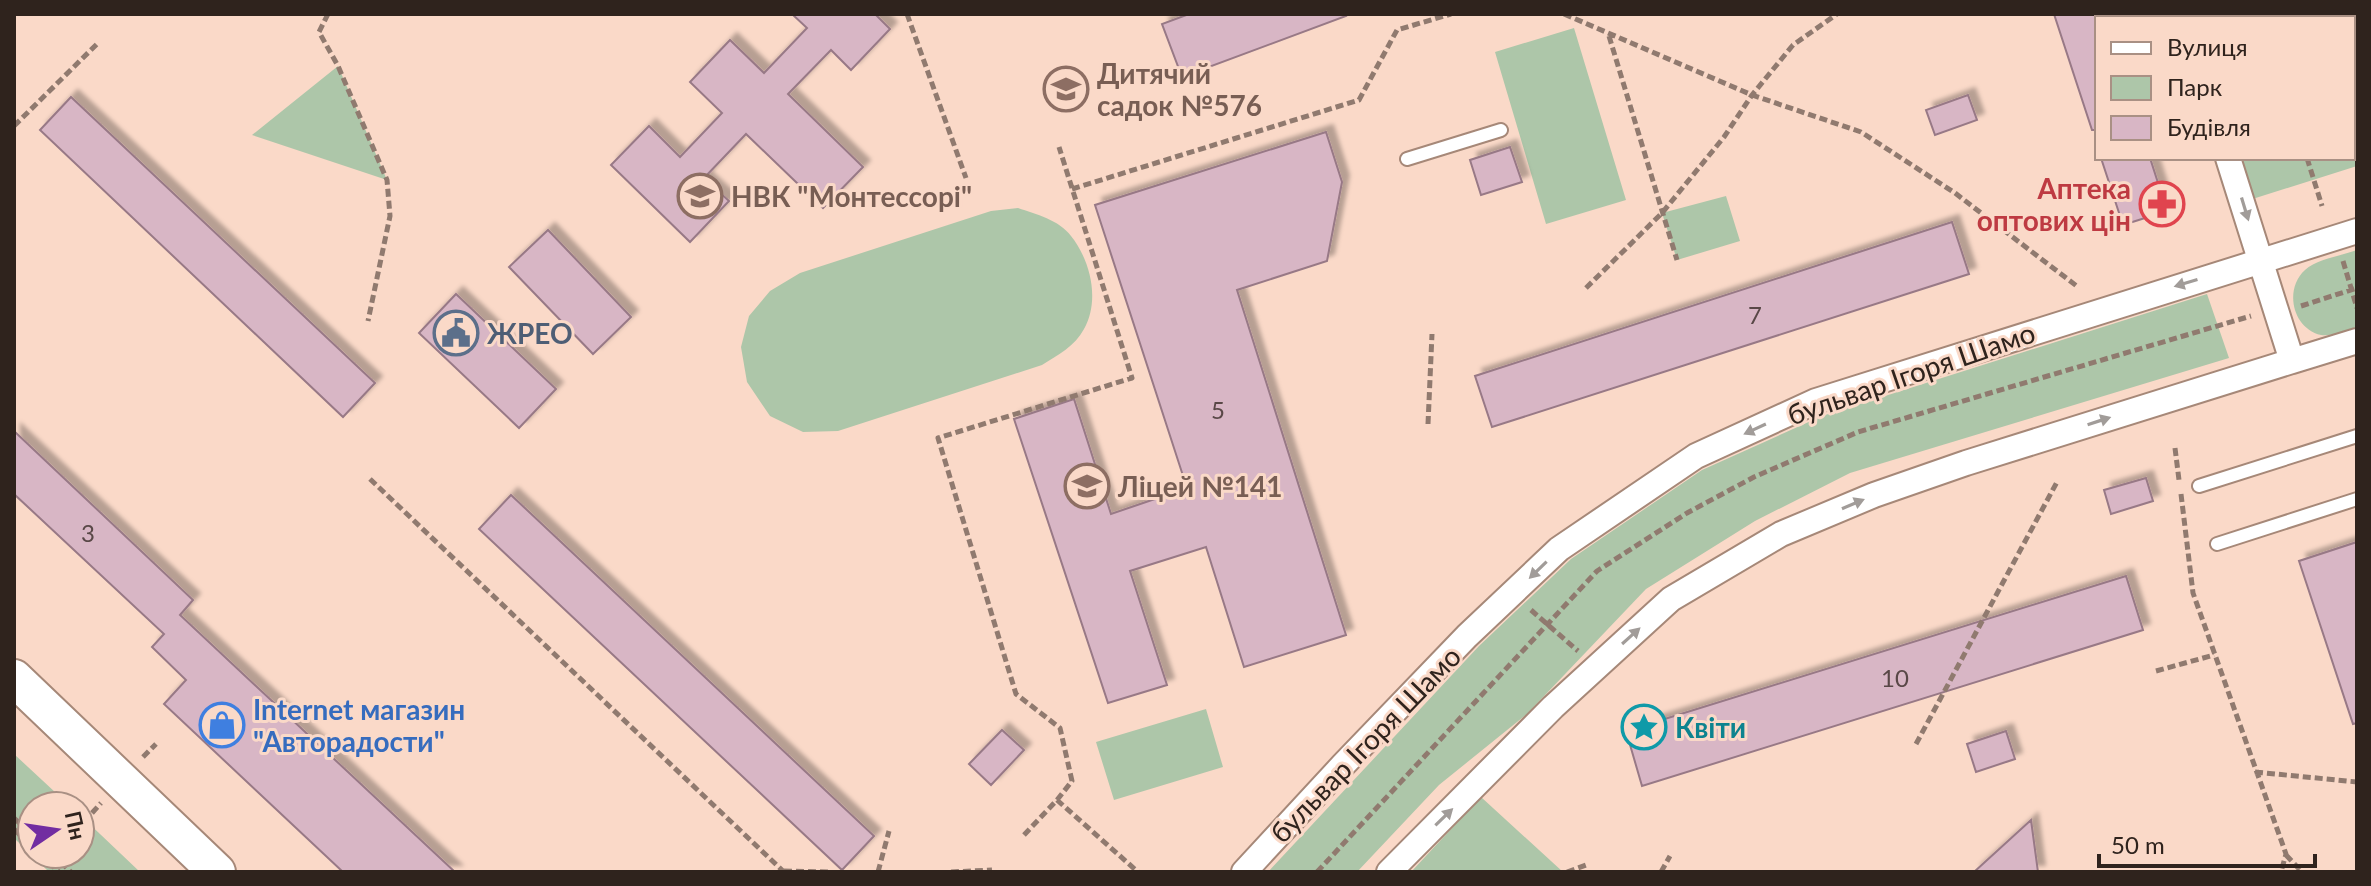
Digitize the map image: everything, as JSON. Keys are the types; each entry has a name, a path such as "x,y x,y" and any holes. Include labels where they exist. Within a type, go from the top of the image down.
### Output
{"street":[{"path":"2229,160 2292,361"},
{"name":"бульвар Ігоря Шамо","path":"1244,872 1467,636 1559,549 1696,456 1816,401 2357,231"},
{"path":"1389,872 1553,707 1671,599 1781,534 1874,495 1966,463 2357,341"},
{"path":"14,678 217,872"}],"lane":[{"path":"1407,159 1501,130"},
{"path":"2199,486 2357,436"},
{"path":"2217,544 2357,499"}],"path":[{"path":"328,14 319,32 338,66 387,180 390,216 368,321"},
{"path":"907,14 966,178"},
{"path":"1072,189 1359,100 1397,30 1451,14"},
{"path":"1564,14 1752,95 1861,132 1955,193 2078,287"},
{"path":"1586,288 1662,213 1793,45 1837,14"},
{"path":"1608,35 1677,260"},
{"path":"14,126 98,43"},
{"path":"1024,835 1072,781 1060,728 1016,694 938,438 1132,378 1059,147"},
{"path":"2308,160 2322,206"},
{"path":"2341,256 2354,288 2357,308"},
{"path":"2294,308 2354,288"},
{"path":"1428,424 1432,334"},
{"path":"2175,448 2193,593 2286,854 2302,872"},
{"path":"370,479 784,871 830,872"},
{"path":"1916,744 2057,482"},
{"path":"1512,594 1597,667"},
{"path":"2156,671 2214,655"},
{"path":"2255,772 2357,782"},
{"path":"1057,800 1138,872"},
{"path":"878,872 889,831"},
{"path":"2281,872 2286,854"},
{"path":"1661,872 1670,856"},
{"path":"1567,872 1586,865"},
{"path":"951,872 992,870"}],"green space":[{"path":"1574,28 1626,200 1546,224 1495,52"},
{"path":"2355,41 2357,166 2243,202 2229,160 2355,160"},
{"path":"338,66 387,180 252,135"},
{"path":"1726,196 1740,241 1677,260 1662,213"},
{"path":"1018,208 1060,226 1071,236 1084,257 1091,281 1092,306 1084,329 1071,345 1042,365 838,431 803,432 770,416 747,382 741,347 749,316 770,291 800,273 991,211"},
{"path":"2357,250 2357,327 2329,335 2311,331 2303,325 2294,307 2298,278 2316,263"},
{"path":"2207,294 2229,358 1850,473 1755,521 1646,589 1527,714 1439,785 1357,872 1268,872 1479,646 1571,559 1702,470 1822,416"},
{"path":"1206,709 1223,767 1114,800 1096,742"},
{"path":"14,754 53,790 16,790 16,840"},
{"path":"1481,797 1563,872 1411,872"},
{"path":"96,830 140,872 47,870 96,870"}],"building":[{"path":"792,14 875,14 890,29 851,70 831,50 788,94 863,167 823,208 746,134 704,178 729,201 690,242 611,165 649,126 680,157 722,113 690,82 730,40 764,73 807,28"},
{"path":"1189,14 1346,16 1182,77 1162,24"},
{"path":"2054,14 2097,14 2095,130 2092,130"},
{"path":"1968,95 1977,120 1935,135 1926,110"},
{"path":"71,97 375,383 343,417 40,130"},
{"path":"1326,132 1342,182 1327,261 1237,290 1346,635 1244,667 1206,547 1130,571 1167,685 1108,703 1014,419 1074,399 1111,514 1187,488 1095,205"},
{"path":"1510,147 1522,182 1481,195 1470,160"},
{"path":"2102,160 2151,160 2167,211 2123,225"},
{"path":"1952,222 1969,274 1492,427 1475,376"},
{"path":"548,230 631,317 593,354 509,267"},
{"path":"456,294 556,389 519,428 419,333"},
{"path":"14,431 193,600 180,615 455,872 343,872 164,704 186,680 152,647 164,634 14,494"},
{"path":"2146,478 2153,501 2111,514 2104,490"},
{"path":"511,495 874,836 842,870 479,529"},
{"path":"2357,542 2357,723 2353,724 2299,561"},
{"path":"2126,576 2143,630 1642,786 1626,731"},
{"path":"1002,730 1024,750 991,785 969,764"},
{"path":"2006,731 2015,759 1976,772 1967,744"},
{"path":"2031,820 2038,872 1974,872"}],"place":[{"name":"Дитячий садок №576","path":"1066,89"},
{"name":"НВК \"Монтессорі\"","path":"700,196"},
{"name":"Аптека оптових цін","path":"2162,204"},
{"name":"ЖРЕО","path":"456,333"},
{"name":"Ліцей №141","path":"1087,486"},
{"name":"Internet магазин \"Авторадости\"","path":"222,725"},
{"name":"Квіти","path":"1644,727"}]}
